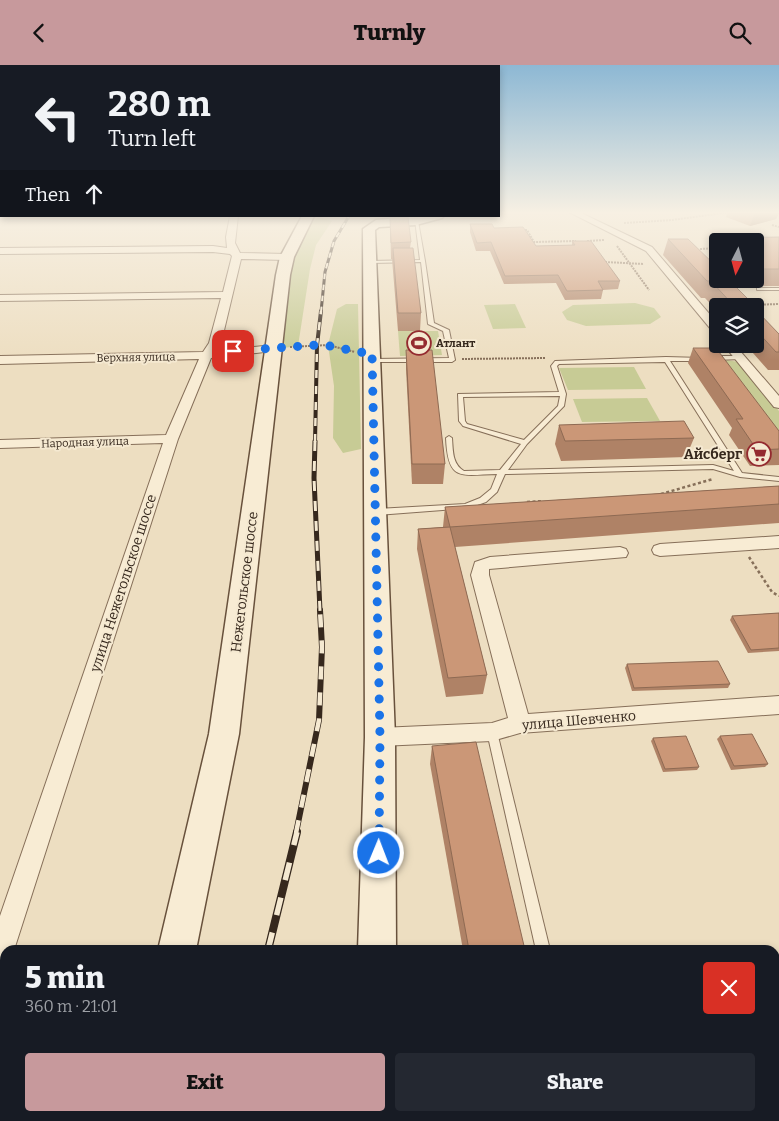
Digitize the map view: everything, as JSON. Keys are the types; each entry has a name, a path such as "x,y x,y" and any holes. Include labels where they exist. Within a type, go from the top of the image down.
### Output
{"street":[{"name":"улица Нежегольское шоссе","path":"3,945 171,439 206,355 215,343 228,295 233,261"},
{"name":"Нежегольское шоссе","path":"178,945 224,734 273,348 286,261"},
{"path":"659,261 709,320"},
{"path":"370,262 377,512 380,737 378,945"},
{"path":"0,298 228,295"},
{"name":"Верхняя улица","path":"0,360 206,355 273,348"},
{"path":"736,353 779,404"},
{"name":"Народная улица","path":"0,444 171,439"},
{"path":"660,550 779,542"},
{"path":"520,724 480,575 481,567 490,563 620,553"},
{"name":"улица Шевченко","path":"380,737 492,732 520,724 779,705"}],"lane":[{"path":"370,262 408,261"},
{"path":"372,357 452,360 446,330 431,324 423,261"},
{"path":"759,289 779,289"},
{"path":"377,512 466,506 483,500 494,490 502,472 525,443 561,406 563,394 554,366 557,362 740,358"},
{"path":"666,359 740,475"},
{"path":"525,443 465,425 462,421 460,395 563,394"},
{"path":"448,438 453,467 456,471 463,473 713,467 740,475 779,479"},
{"path":"492,732 542,945"}],"path":[{"path":"627,261 649,290"},
{"path":"602,262 644,264"},
{"path":"764,304 779,304"},
{"path":"273,348 328,345 372,357"},
{"path":"654,496 718,477 740,475"},
{"path":"520,502 547,501"},
{"path":"740,544 772,592 779,596"}],"green space":[{"path":"294,261 312,261 298,346 283,348 288,296"},
{"path":"635,303 654,308 661,317 650,324 586,326 567,320 562,312 573,305"},
{"path":"346,304 358,304 361,449 343,453 333,438 334,386 328,345 337,309"},
{"path":"515,304 526,328 493,329 484,305"},
{"name":"Атлант","path":"398,331 438,331 442,355 400,356"},
{"path":"725,360 739,362 779,411 779,432"},
{"path":"634,367 646,389 568,390 559,368"},
{"path":"647,398 660,421 582,422 573,399"}],"building":[{"path":"394,261 415,261 421,313 398,313"},
{"path":"499,261 606,261 620,281 598,281 603,290 567,291 558,275 505,276"},
{"path":"689,261 709,261 709,281 707,281"},
{"path":"764,261 779,261 779,269 764,269"},
{"path":"717,288 737,288 747,298 727,298"},
{"path":"764,318 779,334 779,352 776,352 764,339"},
{"path":"693,348 709,348 709,353 720,353 779,431 779,449 757,450 736,419 743,419"},
{"path":"406,350 432,350 445,464 412,464"},
{"path":"684,421 694,438 565,441 559,425"},
{"path":"779,486 779,504 450,527 445,507"},
{"path":"450,527 487,675 448,678 418,529"},
{"path":"779,613 779,648 751,650 732,616"},
{"path":"718,661 730,684 634,688 627,664"},
{"path":"752,734 768,764 734,766 720,736"},
{"path":"686,736 699,767 665,769 653,738"},
{"path":"476,742 524,945 468,945 432,746"}],"railway":[{"path":"321,312 325,272 328,261"},
{"path":"315,442 317,345 321,311"},
{"path":"315,441 314,478 320,611"},
{"path":"296,833 319,720 322,647 320,610"},
{"path":"269,945 297,832"}],"place":[{"name":"Атлант","path":"419,343"},
{"name":"Айсберг","path":"759,454"}],"route":[{"path":"233,351 328,345 359,353 372,353 377,512 380,737 379,853"}]}
